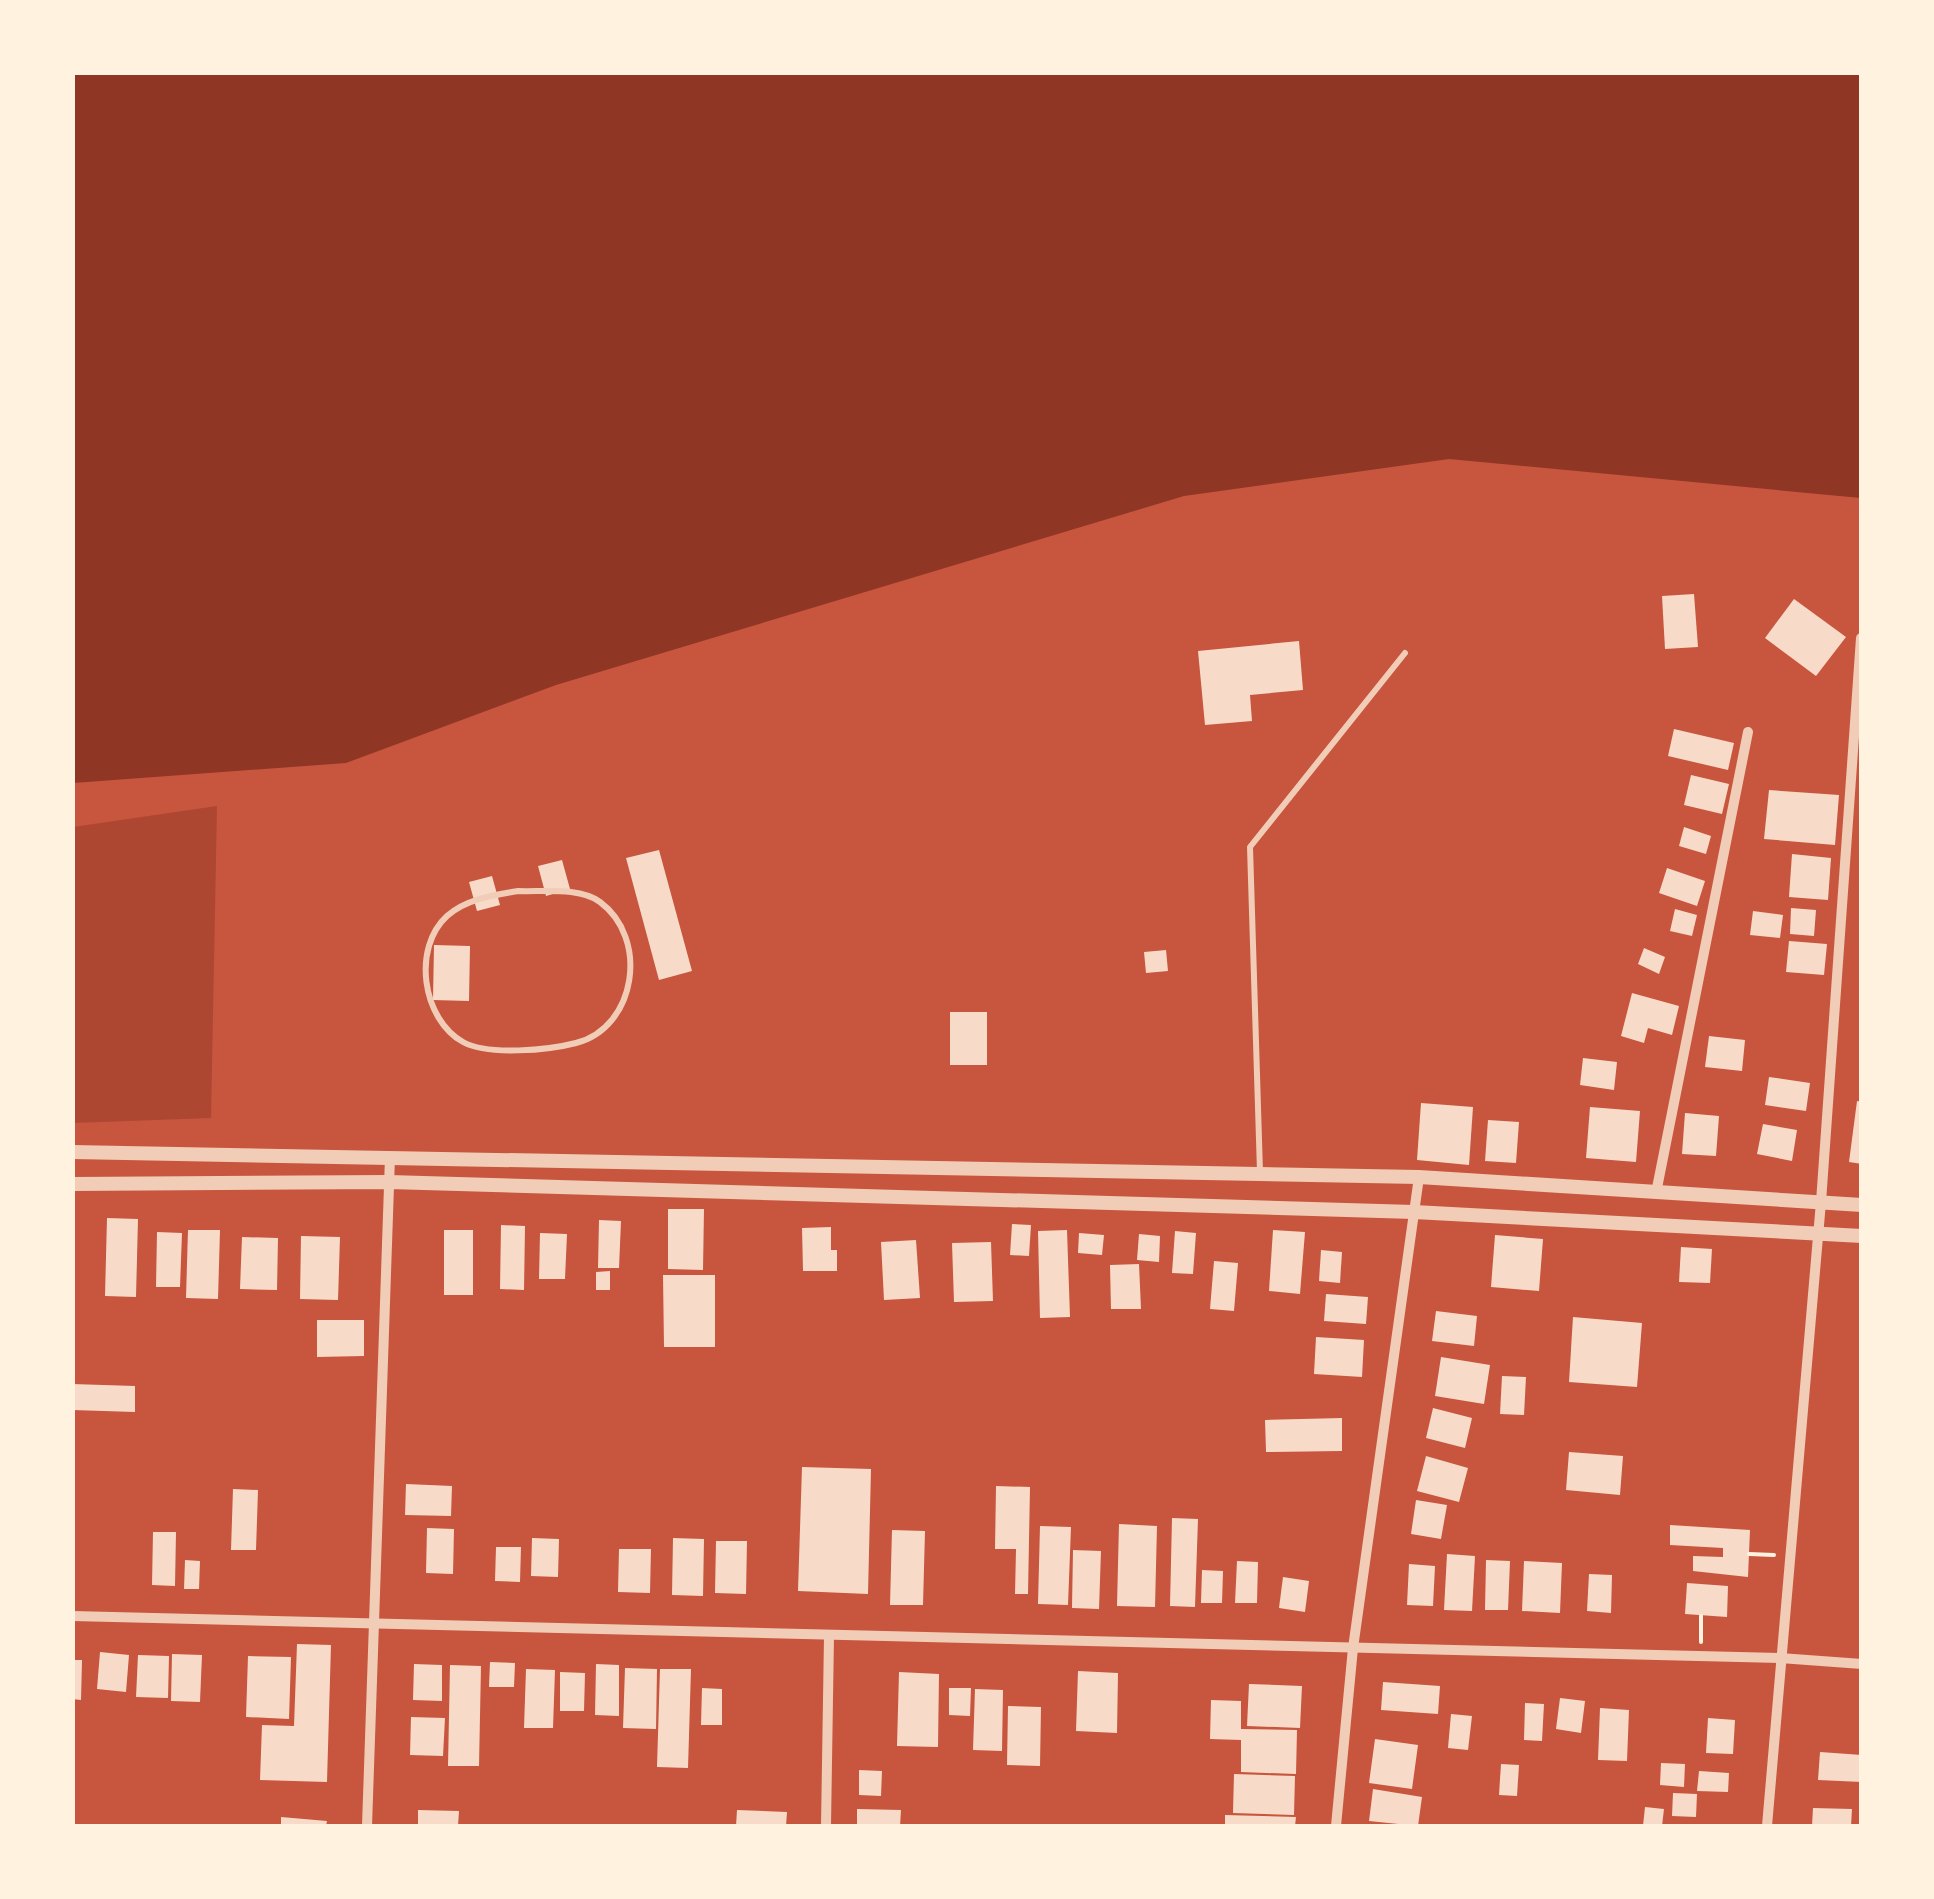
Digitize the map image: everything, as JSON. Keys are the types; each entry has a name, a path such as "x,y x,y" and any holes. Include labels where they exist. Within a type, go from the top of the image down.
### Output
{"street":[{"path":"1767,1826 1821,1202 1861,638"},
{"path":"1656,1193 1748,732"},
{"path":"72,1152 1419,1177 1862,1205"},
{"path":"367,1826 390,1157"},
{"path":"1336,1826 1354,1648 1419,1177"},
{"path":"72,1184 389,1182 1414,1212 1862,1236"},
{"path":"72,1616 1780,1658 1862,1664"},
{"path":"826,1826 829,1636"}],"lane":[{"path":"1260,1174 1250,847 1404,653"},
{"path":"518,891 571,892 598,899 612,913 624,935 628,958 631,981 625,1001 603,1030 562,1047 484,1048 462,1042 438,1018 428,984 426,956 430,938 448,915 487,896 518,891"}],"path":[{"path":"1749,1554 1788,1557"},
{"path":"1701,1616 1701,1656"}],"shaded area":[{"path":"73,72 1861,73 1861,498 1449,459 1184,496 556,685 346,763 73,783"},
{"path":"217,806 211,1118 73,1123 73,827"}],"building":[{"path":"1694,594 1698,647 1665,649 1662,596"},
{"path":"1794,599 1846,637 1816,676 1765,638"},
{"path":"1299,641 1303,690 1250,695 1252,721 1205,725 1198,651"},
{"path":"1674,729 1734,743 1728,770 1668,756"},
{"path":"1691,775 1729,784 1722,814 1684,805"},
{"path":"1769,790 1839,795 1835,845 1764,839"},
{"path":"1684,827 1711,836 1706,854 1679,846"},
{"path":"659,850 692,971 659,980 626,858"},
{"path":"1792,854 1831,858 1828,900 1789,897"},
{"path":"562,860 570,889 546,896 538,866"},
{"path":"1667,868 1705,881 1697,906 1659,893"},
{"path":"492,876 500,905 477,911 469,882"},
{"path":"1791,908 1816,910 1814,936 1790,934"},
{"path":"1675,909 1697,915 1692,936 1670,931"},
{"path":"1753,911 1783,915 1780,938 1750,935"},
{"path":"1789,941 1827,944 1824,975 1786,972"},
{"path":"434,945 470,946 469,1001 433,1000"},
{"path":"1644,948 1665,957 1659,974 1638,964"},
{"path":"1166,950 1168,971 1146,973 1144,952"},
{"path":"1632,993 1679,1006 1672,1035 1648,1028 1644,1043 1621,1036"},
{"path":"950,1012 987,1012 987,1065 950,1065"},
{"path":"1709,1036 1745,1040 1742,1071 1705,1067"},
{"path":"1583,1058 1617,1062 1614,1090 1580,1085"},
{"path":"1769,1077 1810,1083 1806,1111 1765,1105"},
{"path":"1857,1101 1862,1102 1862,1164 1849,1162"},
{"path":"1421,1103 1473,1107 1469,1165 1417,1160"},
{"path":"1590,1107 1640,1111 1636,1162 1586,1158"},
{"path":"1685,1113 1719,1116 1716,1156 1682,1154"},
{"path":"1488,1120 1519,1122 1516,1163 1485,1161"},
{"path":"1763,1124 1797,1130 1792,1161 1757,1154"},
{"path":"668,1209 704,1209 703,1270 668,1269"},
{"path":"107,1218 138,1219 136,1297 105,1296"},
{"path":"599,1220 621,1221 619,1268 598,1268"},
{"path":"1012,1224 1031,1225 1029,1256 1010,1255"},
{"path":"501,1225 525,1226 524,1290 500,1289"},
{"path":"831,1227 831,1250 837,1250 837,1271 803,1271 802,1228"},
{"path":"188,1230 220,1230 218,1299 186,1298"},
{"path":"444,1230 473,1230 473,1295 444,1295"},
{"path":"1067,1230 1070,1317 1040,1318 1038,1231"},
{"path":"1273,1230 1305,1232 1300,1294 1269,1291"},
{"path":"1175,1231 1196,1233 1193,1274 1172,1273"},
{"path":"157,1232 182,1233 180,1287 156,1287"},
{"path":"540,1233 567,1234 565,1279 539,1279"},
{"path":"1079,1233 1104,1235 1102,1255 1078,1253"},
{"path":"1139,1234 1160,1236 1159,1262 1137,1260"},
{"path":"1495,1235 1543,1239 1539,1291 1491,1287"},
{"path":"301,1236 340,1237 338,1300 300,1299"},
{"path":"242,1237 278,1238 277,1290 240,1289"},
{"path":"916,1240 920,1298 884,1300 881,1242"},
{"path":"991,1242 993,1301 954,1302 952,1243"},
{"path":"1681,1247 1712,1249 1710,1283 1679,1282"},
{"path":"1321,1250 1342,1252 1340,1283 1319,1281"},
{"path":"1214,1261 1238,1263 1234,1311 1210,1309"},
{"path":"1139,1264 1141,1309 1111,1309 1110,1265"},
{"path":"610,1271 610,1290 596,1290 596,1272"},
{"path":"663,1275 715,1275 715,1347 664,1347"},
{"path":"1326,1294 1368,1297 1366,1324 1324,1321"},
{"path":"1436,1311 1477,1316 1474,1346 1432,1341"},
{"path":"1573,1317 1642,1323 1637,1387 1569,1382"},
{"path":"317,1320 364,1320 364,1356 317,1357"},
{"path":"1316,1337 1364,1340 1362,1377 1314,1374"},
{"path":"1441,1357 1490,1365 1484,1404 1435,1396"},
{"path":"1502,1376 1526,1377 1524,1415 1500,1414"},
{"path":"72,1384 135,1386 135,1412 72,1410"},
{"path":"1433,1408 1472,1418 1465,1448 1426,1438"},
{"path":"1342,1418 1342,1451 1266,1452 1265,1420"},
{"path":"1569,1452 1623,1456 1620,1495 1566,1490"},
{"path":"1426,1456 1468,1468 1459,1502 1417,1491"},
{"path":"802,1467 871,1469 868,1594 798,1591"},
{"path":"406,1484 452,1486 451,1516 405,1515"},
{"path":"996,1486 1030,1487 1028,1594 1015,1594 1016,1549 995,1549"},
{"path":"233,1489 258,1490 256,1550 231,1550"},
{"path":"1416,1500 1447,1505 1441,1539 1411,1534"},
{"path":"1172,1518 1198,1519 1195,1607 1170,1606"},
{"path":"1119,1524 1157,1526 1155,1607 1117,1606"},
{"path":"1670,1525 1750,1530 1748,1577 1693,1571 1693,1556 1723,1557 1723,1548 1670,1545"},
{"path":"1040,1526 1071,1527 1068,1605 1038,1604"},
{"path":"427,1528 454,1529 453,1574 426,1573"},
{"path":"892,1530 925,1531 923,1605 890,1605"},
{"path":"153,1532 176,1532 175,1586 152,1585"},
{"path":"532,1538 559,1539 558,1577 531,1576"},
{"path":"673,1538 704,1539 703,1596 672,1595"},
{"path":"716,1541 747,1541 746,1594 715,1593"},
{"path":"496,1547 521,1547 520,1582 495,1581"},
{"path":"619,1549 651,1549 650,1593 618,1592"},
{"path":"1073,1550 1101,1551 1099,1609 1072,1608"},
{"path":"1447,1554 1475,1556 1472,1611 1444,1610"},
{"path":"185,1560 200,1561 199,1589 184,1589"},
{"path":"1486,1560 1510,1561 1508,1610 1485,1610"},
{"path":"1237,1561 1258,1562 1257,1603 1235,1603"},
{"path":"1524,1561 1562,1563 1560,1613 1522,1611"},
{"path":"1409,1564 1435,1566 1433,1606 1407,1605"},
{"path":"1202,1570 1223,1571 1222,1603 1201,1603"},
{"path":"1589,1574 1612,1575 1611,1613 1587,1611"},
{"path":"1283,1577 1309,1581 1305,1612 1279,1608"},
{"path":"1687,1583 1728,1586 1727,1617 1685,1614"},
{"path":"297,1644 331,1645 327,1782 260,1780 262,1725 294,1726"},
{"path":"100,1652 129,1655 126,1692 97,1689"},
{"path":"172,1654 202,1655 200,1702 171,1701"},
{"path":"138,1655 169,1656 168,1698 136,1697"},
{"path":"248,1656 291,1657 289,1719 246,1717"},
{"path":"72,1660 82,1660 81,1700 72,1699"},
{"path":"490,1662 515,1663 514,1687 489,1687"},
{"path":"414,1664 442,1665 442,1701 413,1700"},
{"path":"596,1664 619,1665 619,1716 595,1715"},
{"path":"450,1665 481,1666 479,1766 448,1766"},
{"path":"625,1668 657,1669 656,1729 623,1728"},
{"path":"526,1669 555,1670 553,1728 524,1728"},
{"path":"660,1669 691,1669 688,1768 657,1767"},
{"path":"1078,1671 1118,1673 1117,1733 1076,1731"},
{"path":"560,1672 585,1673 584,1711 560,1711"},
{"path":"899,1672 939,1674 938,1747 897,1746"},
{"path":"1383,1682 1440,1686 1438,1714 1381,1710"},
{"path":"1249,1684 1302,1686 1300,1728 1247,1726"},
{"path":"702,1688 722,1689 722,1725 701,1725"},
{"path":"949,1688 971,1688 970,1716 949,1715"},
{"path":"975,1689 1003,1690 1002,1751 973,1750"},
{"path":"1560,1698 1585,1701 1581,1733 1556,1729"},
{"path":"1211,1700 1241,1701 1241,1729 1297,1730 1296,1774 1241,1772 1241,1740 1210,1739"},
{"path":"1525,1703 1544,1704 1542,1741 1524,1740"},
{"path":"1008,1706 1041,1707 1040,1766 1007,1765"},
{"path":"1600,1708 1629,1710 1627,1761 1598,1760"},
{"path":"1451,1714 1472,1716 1468,1750 1448,1748"},
{"path":"411,1717 445,1718 443,1756 410,1755"},
{"path":"1708,1718 1735,1720 1733,1754 1706,1753"},
{"path":"1375,1739 1418,1745 1412,1789 1369,1783"},
{"path":"1820,1752 1862,1755 1862,1782 1818,1780"},
{"path":"1661,1763 1685,1764 1684,1787 1660,1785"},
{"path":"1501,1764 1519,1765 1517,1796 1499,1795"},
{"path":"859,1770 882,1771 881,1796 859,1795"},
{"path":"1699,1771 1729,1773 1728,1792 1697,1791"},
{"path":"1234,1774 1295,1776 1294,1815 1233,1813"},
{"path":"1373,1789 1422,1797 1418,1826 1369,1821"},
{"path":"1673,1793 1697,1794 1696,1817 1672,1816"},
{"path":"1645,1807 1664,1809 1662,1826 1643,1826"},
{"path":"1813,1808 1852,1809 1851,1826 1812,1826"},
{"path":"857,1809 901,1810 900,1826 857,1826"},
{"path":"418,1810 459,1811 458,1826 418,1826"},
{"path":"737,1810 787,1812 786,1826 736,1826"},
{"path":"1225,1815 1296,1817 1295,1826 1225,1826"},
{"path":"281,1817 327,1821 326,1826 281,1826"}]}
